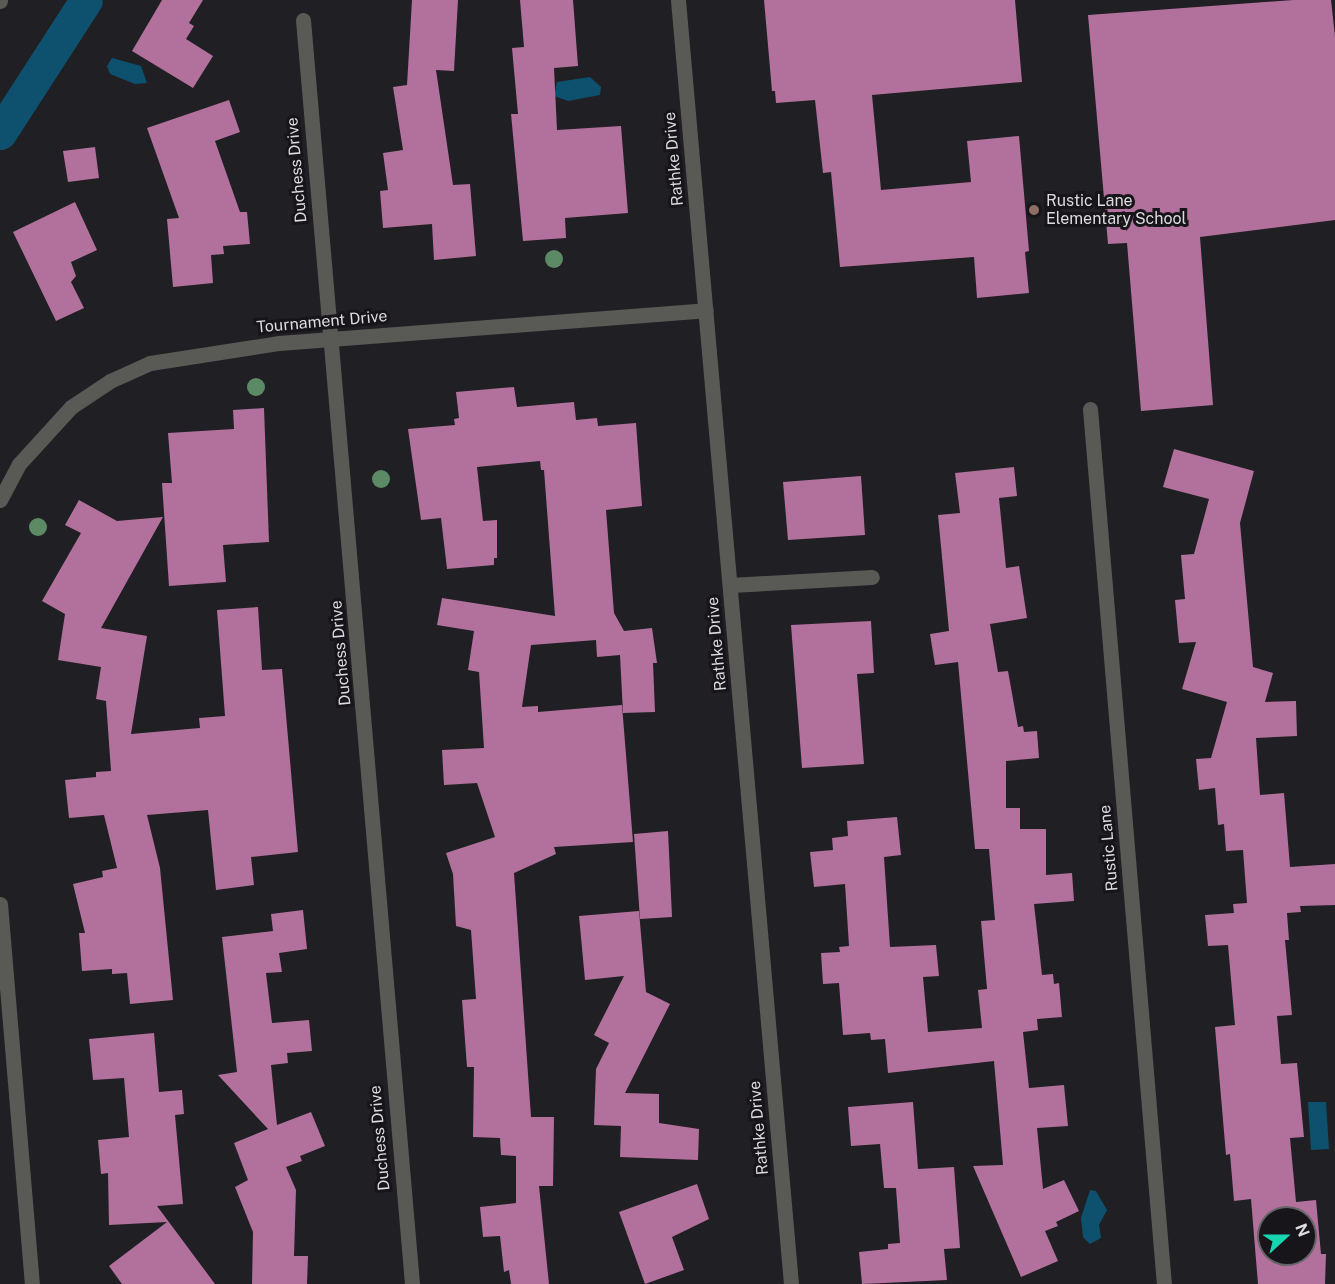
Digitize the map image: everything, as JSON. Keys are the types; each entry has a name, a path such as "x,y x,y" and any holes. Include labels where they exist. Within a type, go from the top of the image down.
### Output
{"street":[{"name":"Rathke Drive","path":"678,0 791,1284"},
{"name":"Duchess Drive","path":"303,20 412,1284"},
{"name":"Tournament Drive","path":"0,500 19,464 71,407 111,381 150,363 197,353 332,339 706,310"},
{"name":"Rustic Lane","path":"1090,409 1164,1284"},
{"path":"730,585 872,578"},
{"path":"0,903 32,1284"}],"water":[{"path":"112,58 141,66 147,83 135,84 110,74 107,66"},
{"path":"590,77 601,87 600,95 568,101 554,96 557,82"},
{"path":"1308,1102 1326,1102 1329,1149 1311,1150"},
{"path":"1090,1190 1096,1191 1107,1210 1099,1225 1101,1238 1090,1244 1083,1237 1081,1218"}],"building":[{"path":"162,0 203,0 189,23 194,26 186,39 213,56 193,88 132,51"},
{"path":"412,0 458,0 454,71 436,70 453,185 470,184 476,256 434,260 432,224 383,228 380,191 388,190 383,153 403,150 393,87 407,85"},
{"path":"520,0 573,0 578,66 554,68 557,130 621,126 628,213 565,218 566,238 523,241 511,114 518,114 512,48 524,47"},
{"path":"764,0 1015,0 1022,82 872,95 881,190 971,182 967,141 1019,136 1029,251 1025,252 1029,293 977,298 974,257 840,267 831,172 823,173 815,100 776,103 775,91 772,91"},
{"path":"1293,0 1331,0 1335,36 1335,220 1200,237 1213,405 1141,411 1127,243 1108,244 1088,15"},
{"path":"229,100 240,132 215,141 240,212 247,212 250,244 223,246 224,254 211,255 213,283 173,287 167,219 179,218 147,128"},
{"path":"95,147 99,178 68,182 63,151"},
{"path":"75,202 97,250 71,262 76,276 71,282 84,308 56,321 13,232"},
{"path":"514,387 517,407 574,402 576,420 597,418 598,426 636,423 642,506 606,510 614,613 624,631 652,628 657,663 653,663 655,712 623,713 620,655 597,657 596,640 531,645 522,707 538,706 538,712 622,705 633,842 554,847 556,854 514,873 531,1117 554,1117 553,1186 539,1186 549,1284 511,1284 509,1270 504,1272 500,1236 483,1237 480,1207 516,1203 516,1156 501,1155 500,1138 473,1137 474,1067 467,1067 462,1000 476,999 471,930 456,926 453,874 446,853 495,837 477,783 444,785 442,750 484,748 479,672 468,670 474,631 437,625 442,598 555,616 544,470 541,470 540,461 477,467 483,521 497,520 497,558 494,558 494,565 447,569 441,518 421,520 408,429 455,425 454,419 459,418 456,392"},
{"path":"264,408 269,542 223,545 226,582 169,586 162,483 172,483 168,433 234,429 233,410"},
{"path":"1174,449 1254,471 1240,523 1253,667 1273,673 1265,702 1296,701 1297,736 1256,738 1260,795 1284,793 1290,867 1335,864 1335,905 1300,906 1301,912 1287,913 1289,940 1285,940 1292,1015 1277,1016 1281,1064 1297,1063 1304,1137 1290,1138 1296,1202 1316,1200 1317,1206 1257,1206 1257,1266 1317,1266 1317,1211 1321,1254 1326,1254 1325,1284 1258,1284 1251,1199 1234,1201 1230,1154 1226,1155 1215,1027 1235,1025 1228,945 1208,946 1205,915 1234,913 1233,904 1247,903 1243,850 1226,851 1224,824 1218,825 1215,788 1199,790 1196,759 1211,758 1227,702 1182,689 1196,642 1179,643 1175,600 1185,599 1181,555 1194,554 1209,499 1163,487"},
{"path":"1014,467 1017,496 999,498 1006,568 1019,566 1027,618 990,624 998,672 1008,671 1018,727 1023,726 1024,732 1037,731 1039,758 1006,761 1006,808 1020,808 1020,829 1046,829 1046,875 1072,873 1074,901 1034,904 1042,975 1053,974 1054,984 1059,983 1062,1017 1037,1019 1038,1030 1023,1032 1029,1088 1064,1085 1068,1126 1037,1128 1043,1189 1064,1180 1079,1211 1056,1222 1058,1226 1045,1231 1058,1261 1021,1277 973,1166 1003,1165 994,1061 888,1073 885,1039 871,1040 870,1033 843,1035 839,983 823,984 821,953 840,952 839,947 849,946 845,884 814,887 810,852 833,850 832,838 848,836 847,821 897,817 901,855 884,857 890,947 936,945 939,976 923,977 928,1032 982,1028 978,990 987,989 981,921 995,920 989,849 975,849 958,662 935,665 930,634 949,631 938,515 960,513 955,473"},
{"path":"861,476 865,535 788,540 783,482"},
{"path":"79,500 117,521 163,517 101,628 147,636 131,734 200,728 199,718 225,716 217,610 258,607 262,670 282,669 298,852 251,857 254,885 216,890 208,810 147,815 160,868 173,1000 130,1004 127,973 112,974 112,969 82,971 79,933 85,933 73,884 103,877 102,871 117,868 104,815 69,818 65,780 96,777 96,772 111,771 106,701 96,699 101,667 58,660 65,614 42,601 81,533 65,525"},
{"path":"871,621 874,673 857,674 864,764 802,768 791,625"},
{"path":"668,831 672,917 640,919 634,834"},
{"path":"303,910 307,949 279,953 282,972 266,973 272,1023 309,1020 312,1051 287,1053 288,1063 271,1065 277,1125 311,1112 325,1146 300,1156 302,1161 286,1167 296,1190 294,1256 308,1256 307,1284 252,1284 253,1232 235,1187 248,1180 234,1143 268,1129 218,1075 237,1072 222,937 273,931 271,914"},
{"path":"639,911 646,992 670,1004 625,1093 659,1094 659,1123 699,1129 698,1160 620,1157 621,1126 594,1125 596,1069 609,1043 594,1035 624,976 585,980 579,916"},
{"path":"154,1033 159,1092 182,1090 184,1114 175,1115 183,1204 157,1206 215,1284 122,1284 109,1266 167,1222 109,1225 108,1173 101,1174 98,1140 129,1137 124,1078 93,1080 89,1039"},
{"path":"913,1102 918,1169 954,1167 960,1248 944,1249 947,1280 862,1284 859,1252 888,1249 888,1244 900,1243 896,1188 884,1188 880,1144 851,1146 848,1107"},
{"path":"697,1184 709,1219 672,1237 684,1270 645,1284 619,1212"}],"waterway":[{"path":"0,133 86,0"}],"place":[{"name":"Rustic Lane Elementary School","path":"1034,210"}]}
